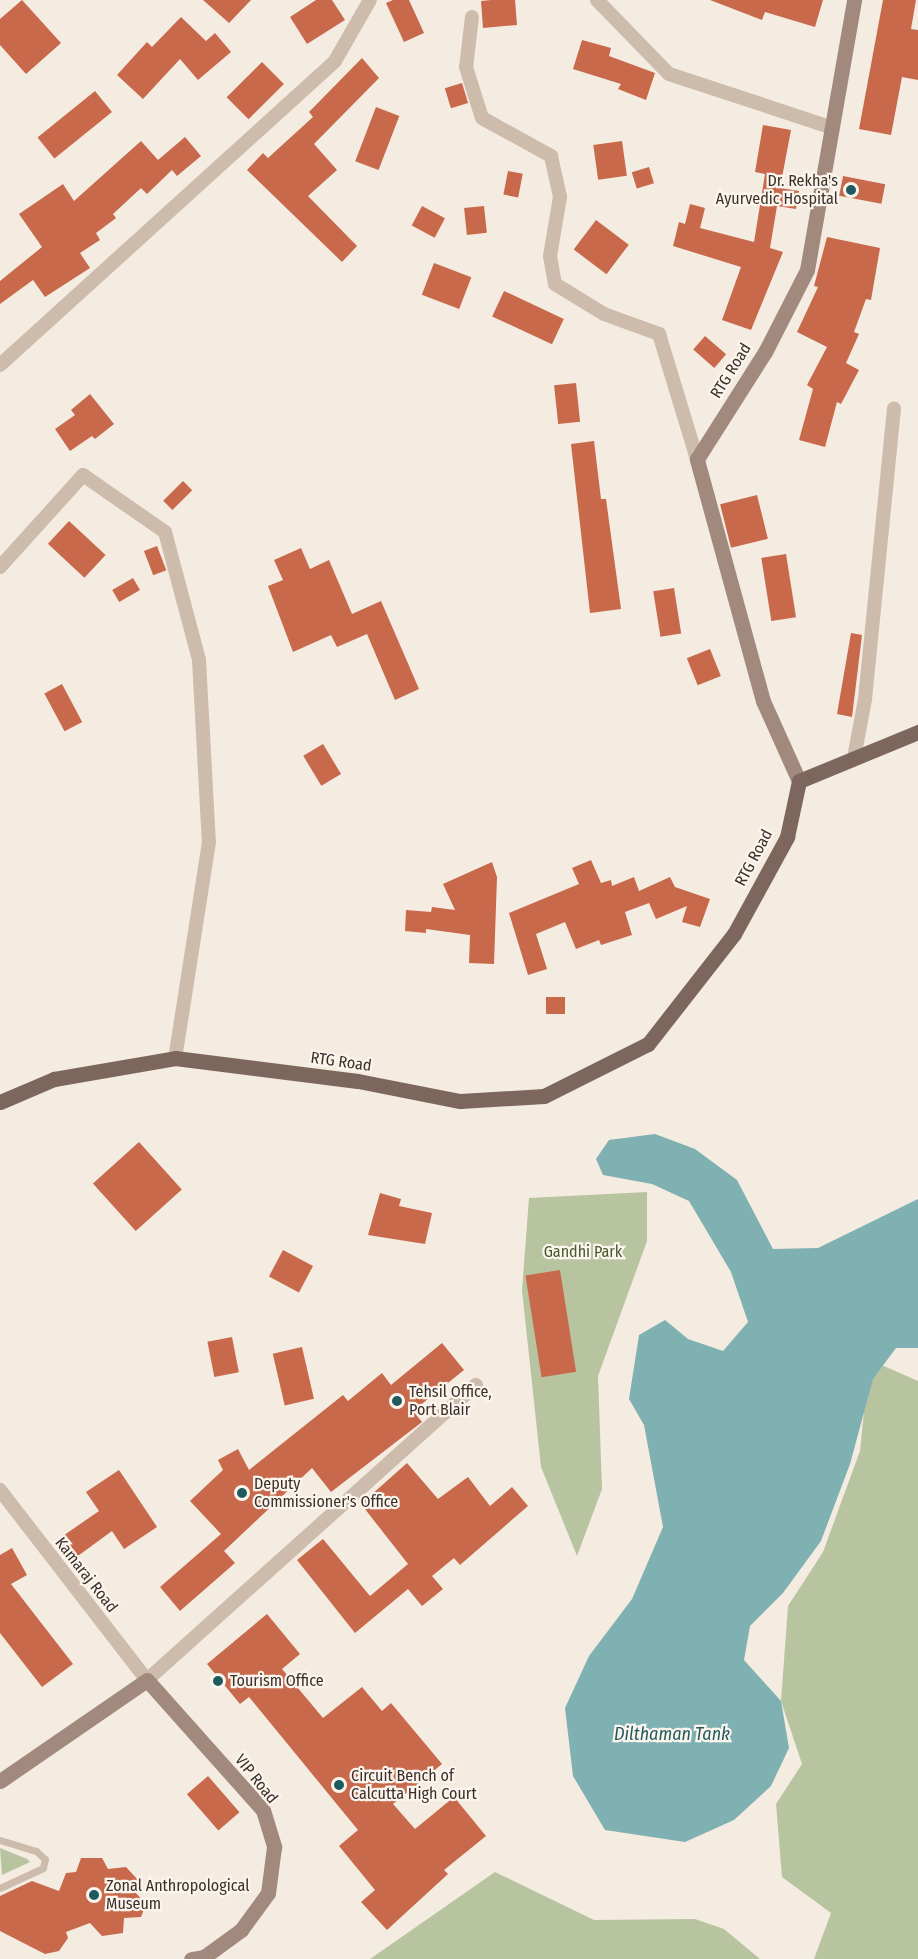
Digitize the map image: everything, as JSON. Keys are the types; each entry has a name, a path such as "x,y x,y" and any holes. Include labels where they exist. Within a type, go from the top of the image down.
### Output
{"main road":[{"name":"RTG Road","path":"697,459 765,352 807,270 830,127 854,0"},
{"path":"697,459 763,701 799,781 918,732"},
{"name":"RTG Road","path":"0,1102 54,1079 175,1058 358,1081 460,1101 544,1096 648,1044 734,934 787,837 799,781"},
{"path":"0,1781 147,1680"},
{"name":"VIP Road","path":"147,1680 263,1810 274,1847 268,1893 241,1930 202,1958"}],"street":[{"path":"0,365 335,61 370,0"},
{"path":"597,0 669,74 830,127"},
{"path":"472,17 466,67 482,118 551,156 560,197 550,256 555,284 604,314 659,334 697,459"},
{"path":"854,758 865,699 894,408"},
{"path":"0,567 83,475 165,532 199,660 209,842 175,1058"},
{"path":"147,1680 477,1385"},
{"name":"Kamaraj Road","path":"0,1490 147,1680"}],"lane":[{"path":"0,1840 36,1851 45,1859 43,1868 0,1888"}],"green space":[{"name":"Gandhi Park","path":"647,1192 647,1241 598,1376 602,1489 577,1556 541,1467 522,1290 529,1198"},
{"path":"877,1363 918,1381 918,1959 814,1959 831,1913 782,1877 776,1804 802,1764 781,1701 788,1606 823,1552 860,1451 866,1392"},
{"path":"0,1848 27,1859 30,1862 2,1875"},
{"path":"495,1872 594,1920 695,1919 724,1929 760,1959 370,1959"}],"water":[{"name":"Dilthaman Tank","path":"655,1134 695,1149 737,1180 773,1249 818,1248 918,1199 918,1348 896,1348 873,1379 850,1464 821,1541 783,1593 750,1626 744,1660 781,1701 789,1748 771,1786 734,1820 685,1842 605,1830 573,1776 565,1708 589,1656 632,1599 663,1527 644,1425 629,1399 639,1335 665,1320 688,1339 723,1351 748,1322 731,1272 689,1201 652,1184 603,1175 596,1159 609,1140"}],"building":[{"path":"22,0 61,43 26,74 0,45 0,19"},
{"path":"203,0 251,0 229,23"},
{"path":"316,0 332,0 345,20 307,44 290,17"},
{"path":"393,0 409,0 424,33 404,42 386,3"},
{"path":"515,0 517,25 483,28 481,1"},
{"path":"710,0 823,0 815,27 765,12 762,20"},
{"path":"883,0 916,0 911,29 918,30 918,80 902,77 891,135 859,129"},
{"path":"181,17 206,41 215,33 231,52 198,80 180,59 143,99 117,75 147,42 152,47"},
{"path":"582,40 611,48 609,56 655,73 646,100 618,89 621,84 573,69"},
{"path":"362,58 379,78 314,144 337,170 308,196 357,246 342,262 247,170 263,153 268,158 313,117 309,112"},
{"path":"262,62 284,84 249,119 227,97"},
{"path":"462,83 468,103 451,108 445,88"},
{"path":"95,91 112,112 54,159 37,138"},
{"path":"376,107 399,116 379,170 355,161"},
{"path":"763,125 791,130 780,188 799,191 796,209 777,206 770,248 783,252 751,330 722,320 741,267 673,246 679,222 685,224 690,204 705,208 700,228 754,242 765,174 755,172"},
{"path":"185,137 201,156 177,176 172,170 147,194 141,188 113,214 116,218 96,233 100,240 80,253 90,268 45,297 33,280 0,304 0,281 42,247 19,214 63,184 74,201 141,141 158,160"},
{"path":"622,141 627,176 598,180 593,145"},
{"path":"649,167 654,183 637,189 632,172"},
{"path":"508,171 523,174 518,197 503,195"},
{"path":"843,176 885,184 881,204 839,196"},
{"path":"422,206 445,218 435,238 412,225"},
{"path":"484,206 487,233 467,235 464,208"},
{"path":"596,220 629,245 606,274 574,250"},
{"path":"827,237 880,248 871,300 866,299 854,332 859,334 846,363 859,370 841,404 837,402 825,447 799,440 813,389 807,385 827,347 797,332 818,287 814,286"},
{"path":"434,263 471,277 459,309 422,295"},
{"path":"504,291 564,319 552,344 492,316"},
{"path":"705,336 726,354 714,368 693,350"},
{"path":"576,383 580,422 558,424 554,385"},
{"path":"90,394 114,424 95,439 92,436 70,451 55,429 75,415 71,410"},
{"path":"594,441 601,499 606,499 621,609 590,613 571,444"},
{"path":"183,481 192,490 172,510 163,501"},
{"path":"757,495 768,539 731,548 720,504"},
{"path":"69,521 106,555 84,578 48,544"},
{"path":"157,546 166,570 153,575 144,551"},
{"path":"301,548 310,569 329,560 352,614 381,601 419,689 395,700 367,634 337,647 331,635 293,652 268,586 283,580 274,560"},
{"path":"786,554 796,617 771,621 761,558"},
{"path":"133,578 140,590 119,602 112,590"},
{"path":"674,588 681,633 660,637 653,591"},
{"path":"851,633 862,635 852,717 837,714"},
{"path":"710,649 721,676 698,685 687,658"},
{"path":"62,684 82,722 65,731 44,693"},
{"path":"323,744 341,774 321,786 303,756"},
{"path":"591,860 601,883 611,880 612,886 634,877 639,891 670,877 675,887 710,899 700,927 682,922 687,906 656,919 649,903 625,912 632,935 601,945 599,940 576,949 565,922 536,934 547,969 528,975 509,913 579,884 572,868"},
{"path":"492,862 497,877 494,964 469,963 470,935 426,929 426,933 405,931 406,910 431,912 432,907 455,910 443,884"},
{"path":"546,997 565,997 565,1014 546,1014"},
{"path":"139,1142 182,1190 136,1231 93,1183"},
{"path":"380,1193 401,1199 399,1206 432,1213 425,1244 368,1235"},
{"path":"283,1250 313,1266 299,1292 269,1276"},
{"path":"560,1270 576,1372 542,1377 525,1275"},
{"path":"232,1337 239,1372 214,1377 207,1342"},
{"path":"442,1343 464,1370 413,1411 422,1422 331,1492 312,1468 224,1551 235,1563 180,1611 160,1587 221,1534 190,1501 223,1470 218,1460 238,1449 249,1470 343,1395 348,1401 382,1373 391,1385"},
{"path":"302,1347 314,1399 285,1405 273,1354"},
{"path":"407,1463 438,1499 468,1477 490,1506 512,1487 528,1506 460,1565 454,1558 432,1576 443,1589 422,1606 408,1589 355,1633 297,1560 323,1539 370,1596 408,1564 361,1504"},
{"path":"119,1470 157,1527 124,1549 112,1531 71,1561 57,1540 99,1511 86,1492"},
{"path":"12,1548 27,1575 11,1584 73,1664 42,1687 0,1633 0,1555"},
{"path":"267,1614 300,1654 282,1669 323,1718 362,1687 382,1711 391,1703 442,1764 393,1804 415,1829 454,1797 486,1836 444,1870 448,1874 387,1930 361,1902 375,1890 339,1846 358,1830 249,1697 240,1704 207,1664"},
{"path":"208,1776 239,1812 218,1831 187,1794"},
{"path":"81,1858 102,1858 108,1869 126,1867 139,1881 134,1891 146,1904 141,1917 124,1918 123,1933 102,1936 90,1923 66,1932 68,1938 59,1951 45,1954 0,1931 0,1896 32,1881 59,1891 66,1873 76,1872"}],"place":[{"name":"Dr. Rekha's Ayurvedic Hospital","path":"851,190"},
{"name":"Tehsil Office, Port Blair","path":"397,1401"},
{"name":"Deputy Commissioner's Office","path":"242,1493"},
{"name":"Tourism Office","path":"218,1681"},
{"name":"Circuit Bench of Calcutta High Court","path":"339,1785"},
{"name":"Zonal Anthropological Museum","path":"94,1895"}]}
